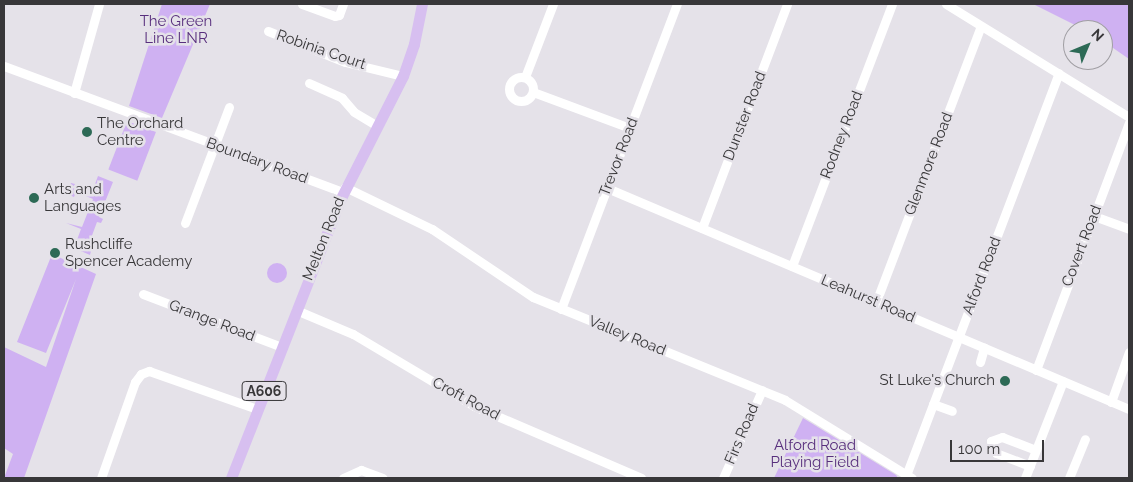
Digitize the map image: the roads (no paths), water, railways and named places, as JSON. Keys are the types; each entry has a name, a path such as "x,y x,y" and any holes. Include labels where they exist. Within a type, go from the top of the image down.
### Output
{"main road":[{"name":"Melton Road","path":"232,478 257,409 344,190 402,76 414,44 422,4"}],"street":[{"path":"74,93 99,4"},
{"path":"302,4 335,16 339,15 343,4"},
{"path":"526,77 553,4"},
{"name":"Trevor Road","path":"561,310 677,4"},
{"name":"Dunster Road","path":"702,228 787,4"},
{"name":"Rodney Road","path":"792,266 892,4"},
{"path":"946,4 1129,117"},
{"name":"Glenmore Road","path":"876,302 981,26"},
{"name":"Robinia Court","path":"268,31 345,62 402,76"},
{"name":"Boundary Road","path":"4,66 214,145 344,190"},
{"name":"Alford Road","path":"908,477 958,337 1059,74"},
{"path":"526,77 514,79 510,92 521,101 533,92"},
{"path":"526,77 533,85 533,92"},
{"path":"309,83 342,98 354,112 377,126"},
{"path":"533,92 630,128"},
{"path":"185,223 229,107"},
{"name":"Covert Road","path":"1036,370 1129,123"},
{"name":"Leahurst Road","path":"607,188 1129,409"},
{"name":"Valley Road","path":"344,190 432,229 502,279 561,310 762,390 805,411 908,477"},
{"path":"1094,216 1129,229"},
{"name":"Grange Road","path":"143,294 282,347"},
{"name":"Croft Road","path":"296,310 353,334 474,406 641,478"},
{"path":"980,362 984,348"},
{"path":"1111,402 1129,352"},
{"path":"101,478 132,389 141,374 149,371 257,409"},
{"path":"1025,478 1062,381"},
{"name":"Firs Road","path":"723,478 762,390"},
{"path":"933,404 952,411"},
{"path":"1030,466 996,453 992,441 1002,437 1036,450"},
{"path":"1069,478 1085,439"},
{"path":"343,478 361,470 383,478"}],"place":[{"name":"The Orchard Centre","path":"87,132"},
{"name":"Arts and Languages","path":"34,198"},
{"name":"Rushcliffe Spencer Academy","path":"55,253"},
{"name":"St Luke's Church","path":"1005,381"}],"park label":[{"name":"The Green Line LNR","path":"176,30"},
{"name":"Alford Road Playing Field","path":"815,454"}]}
